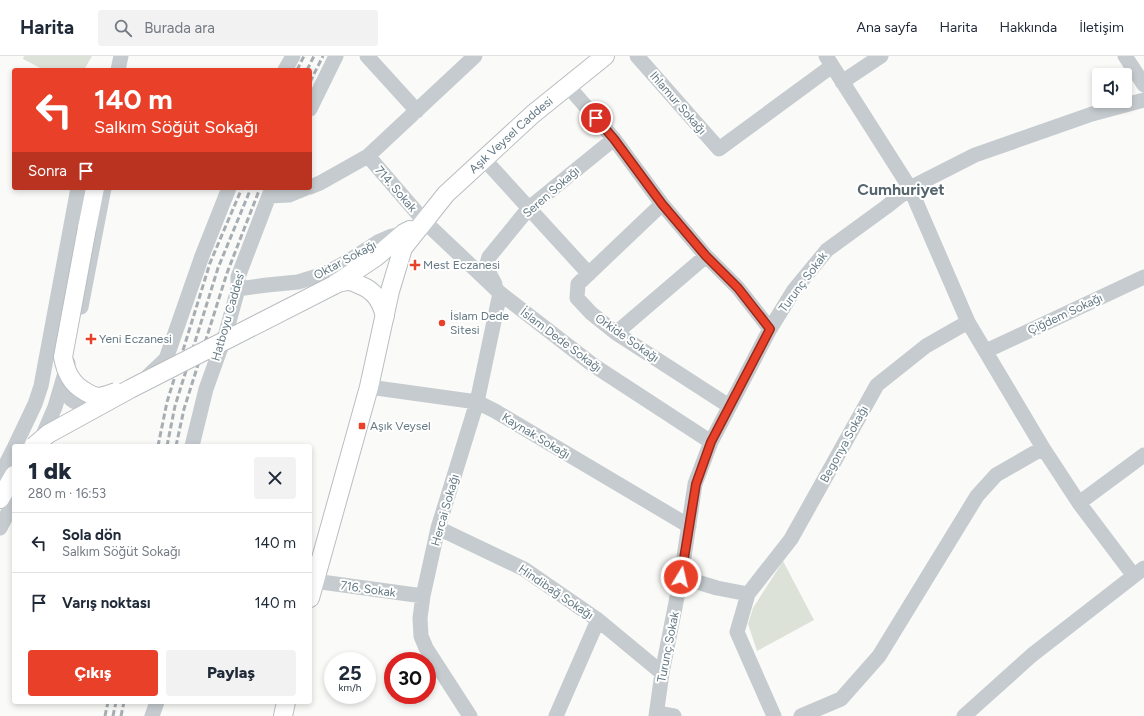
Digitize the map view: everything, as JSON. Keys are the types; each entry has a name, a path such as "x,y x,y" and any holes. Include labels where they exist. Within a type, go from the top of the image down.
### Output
{"main road":[{"name":"Aşık Veysel Caddesi","path":"312,589 369,387 390,291 403,248 446,194 533,114 605,56"},
{"path":"95,190 63,356 65,368 72,381 80,389 98,397 130,389"},
{"path":"36,444 48,434 130,389 334,285 376,257 404,233 425,222"},
{"path":"334,285 348,281 355,282 366,287 376,295 382,304 385,316"},
{"path":"0,499 12,478"},
{"path":"283,716 286,704"}],"street":[{"path":"118,68 121,56"},
{"path":"286,68 293,56"},
{"path":"312,105 336,56"},
{"path":"367,56 417,111"},
{"name":"Ihlamur Sokağı","path":"637,56 719,149 829,61"},
{"path":"842,82 881,56"},
{"path":"1125,56 1144,85"},
{"path":"312,186 368,156 417,111 465,59"},
{"path":"829,61 910,188 968,322 1042,448 1079,503 1139,572 1032,654 964,716"},
{"path":"568,86 614,139 662,204 706,256 738,288 770,329"},
{"name":"Turunç Sokak","path":"656,714 696,484 711,442 729,406 770,329 794,290 827,250 910,188 975,155 1092,114 1144,100"},
{"name":"Seren Sokağı","path":"500,293 486,267 489,257 529,208 614,139"},
{"name":"714. Sokak","path":"368,156 425,222"},
{"path":"484,159 589,274"},
{"path":"16,444 35,404 41,386 78,190"},
{"path":"40,444 63,385 84,295 104,190"},
{"path":"45,431 144,380 166,359 202,256 228,190"},
{"path":"271,192 289,195 301,190"},
{"name":"Hatboyu Caddes'","path":"192,444 206,389 225,336 238,289 238,276 271,192"},
{"name":"Orkide Sokağı","path":"662,204 578,284 577,298 591,313 616,333 729,406"},
{"name":"İslam Dede Sokağı","path":"425,222 500,293 594,365 711,442"},
{"name":"Oktar Sokağı","path":"238,289 298,282 324,274 378,242 404,233"},
{"path":"616,333 706,256"},
{"name":"Çiğdem Sokağı","path":"986,351 1144,277"},
{"name":"Hercai Sokağı","path":"470,716 426,648 421,636 420,618 423,596 438,528 477,402 500,293"},
{"name":"Begonya Sokağı","path":"748,594 791,539 877,385 926,346 968,322"},
{"path":"63,385 70,400 79,403 99,403"},
{"name":"Kaynak Sokağı","path":"369,387 477,402 689,526"},
{"path":"801,716 841,699 846,694 879,656 977,496 996,475 1042,448"},
{"path":"0,476 12,453"},
{"path":"1079,503 1144,455"},
{"path":"0,528 12,505"},
{"name":"Hindibağ Sokağı","path":"438,528 524,569 598,620 662,673"},
{"path":"681,577 717,588 748,594 737,632 774,716"},
{"name":"716. Sokak","path":"312,589 423,596"},
{"path":"556,716 598,620"},
{"path":"152,716 156,704"},
{"path":"656,714 674,716"}],"shaded area":[{"path":"24,56 92,56 85,68 40,68 23,59"},
{"path":"783,561 814,620 757,651 748,624 753,608"}],"railway":[{"path":"298,68 304,56"},
{"path":"308,68 314,56"},
{"path":"312,78 323,56"},
{"path":"158,444 167,402 210,263 241,190"},
{"path":"167,444 175,406 218,268 250,190"},
{"path":"176,444 184,409 227,273 259,190"},
{"path":"105,716 108,704"},
{"path":"113,716 116,704"},
{"path":"121,716 124,704"}],"place":[{"name":"Mest Eczanesi","path":"415,265"},
{"name":"İslam Dede Sitesi","path":"442,323"},
{"name":"Yeni Eczanesi","path":"91,339"},
{"name":"Aşık Veysel","path":"362,426"}],"district":[{"name":"Cumhuriyet","path":"901,189"}],"route":[{"path":"596,118 614,139 662,204 706,256 738,288 770,329 711,442 696,484 681,577"}]}
